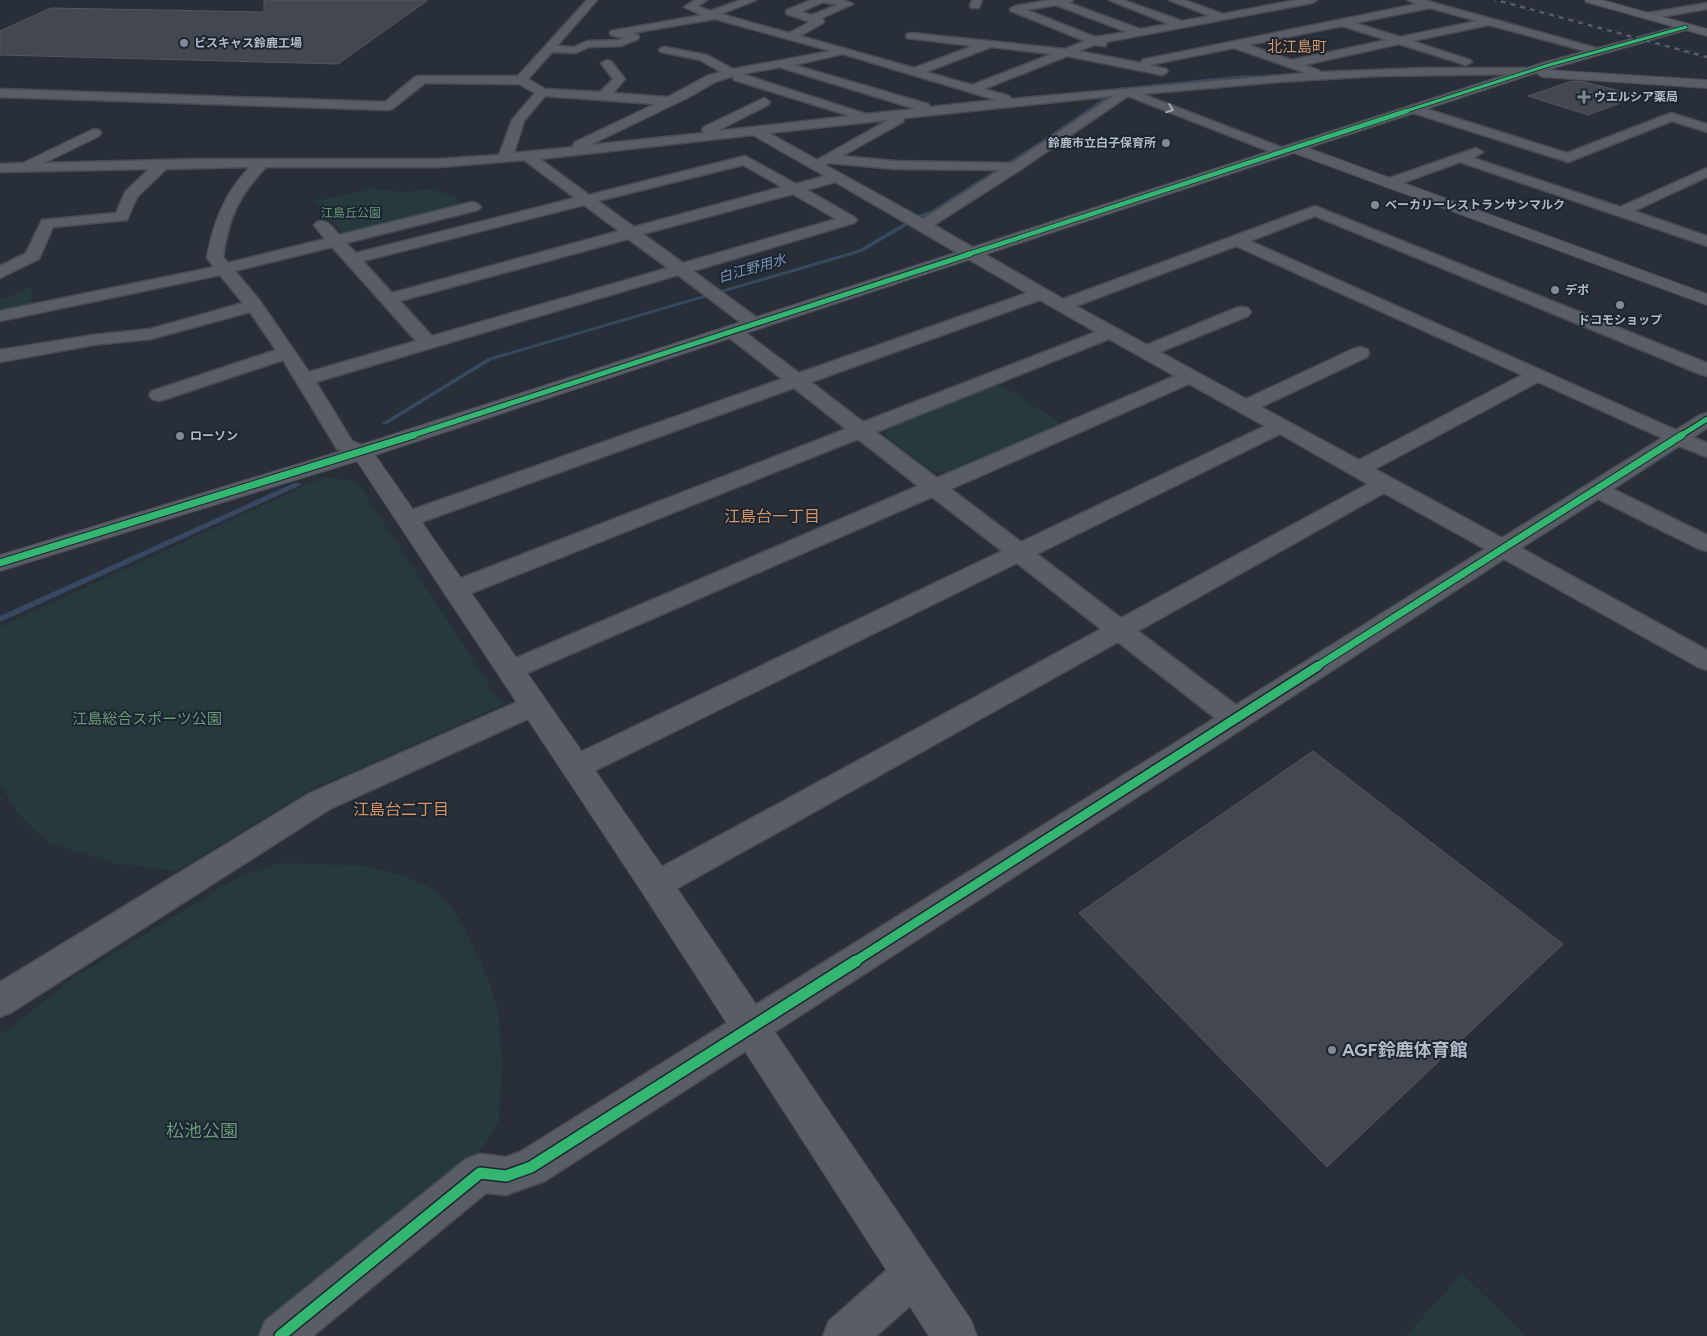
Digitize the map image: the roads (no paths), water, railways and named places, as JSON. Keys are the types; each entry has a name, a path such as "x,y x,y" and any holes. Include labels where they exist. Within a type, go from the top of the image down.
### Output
{"main road":[{"path":"1590,0 1707,33"}],"street":[{"path":"522,80 592,0"},
{"path":"550,49 576,50 587,44 621,42 634,36 615,33 712,15 751,0"},
{"path":"791,36 819,21 790,12 820,0"},
{"path":"814,18 848,4 826,0"},
{"path":"1114,0 1200,31"},
{"path":"1174,0 1222,17"},
{"path":"973,89 1094,41 1295,5 1312,0"},
{"path":"1412,0 1596,51"},
{"path":"1684,0 1707,5"},
{"path":"911,36 1066,52 1172,73 1015,9 1062,1 1139,33"},
{"path":"1240,2 1262,10"},
{"path":"640,18 699,5 712,15 743,25 791,36 1015,102"},
{"path":"1146,62 1429,5"},
{"path":"1648,16 1707,5"},
{"path":"1323,17 1485,69"},
{"path":"1291,64 1487,22"},
{"path":"0,563 362,452 1526,72 1686,27"},
{"path":"1218,37 1324,75"},
{"path":"896,78 990,44"},
{"path":"665,50 703,56 731,73"},
{"path":"843,52 738,78 868,118"},
{"path":"570,151 589,139 669,102 711,80 731,73 830,55"},
{"path":"948,60 966,64"},
{"path":"604,96 619,79 607,63"},
{"path":"786,66 936,110"},
{"path":"0,168 162,164 439,163 623,146 1080,94 1124,91 1191,80 1485,69 1707,84"},
{"path":"991,71 1026,80"},
{"path":"0,92 388,106 419,80 522,80 542,92 669,102"},
{"path":"825,104 880,84"},
{"path":"1054,87 1080,94"},
{"path":"1124,91 1287,150 1390,183 1707,300"},
{"path":"918,222 1122,96 1124,91"},
{"path":"505,158 518,120 542,92"},
{"path":"692,138 764,102"},
{"path":"1414,109 1568,158 1671,118 1707,128"},
{"path":"821,162 907,114"},
{"path":"755,131 821,162 837,177 1041,294 1707,661"},
{"path":"7,182 26,168 94,133"},
{"path":"1390,183 1512,140"},
{"path":"623,146 638,157"},
{"path":"527,156 754,324"},
{"path":"1460,158 1707,241"},
{"path":"305,379 850,220 745,160 352,259"},
{"path":"821,162 1008,167"},
{"path":"262,163 240,187 226,216 217,244 216,258 254,305 288,353 344,445 362,452 408,518 656,885 913,1276 955,1336"},
{"path":"0,273 33,256 47,223 122,217 130,195 162,164"},
{"path":"654,168 670,179"},
{"path":"388,299 837,177"},
{"path":"1621,212 1703,177"},
{"path":"0,316 201,275 335,241 468,202 492,224"},
{"path":"1062,305 1315,212 1707,370"},
{"path":"322,225 428,343"},
{"path":"1238,241 1707,451"},
{"path":"408,518 1041,294"},
{"path":"0,356 93,340 151,334 254,305"},
{"path":"1147,351 1242,312"},
{"path":"732,331 1235,719"},
{"path":"455,590 1111,332"},
{"path":"1247,406 1360,352"},
{"path":"159,395 288,353"},
{"path":"1360,470 1537,375"},
{"path":"511,671 1191,376"},
{"path":"280,1336 480,1173 506,1176 530,1167 1707,419"},
{"path":"576,767 1020,554 1281,426"},
{"path":"656,885 1119,628 1384,484"},
{"path":"1596,489 1707,544"},
{"path":"0,1001 320,801 533,705"},
{"path":"844,1336 913,1276"}],"waterway":[{"path":"1376,70 1490,68"},
{"path":"1119,88 1235,77 1305,74"},
{"name":"白江野用水","path":"385,423 490,359 860,251 918,217 934,211 1046,140 1108,97"},
{"path":"0,619 297,485"}],"railway":[{"path":"1496,0 1707,57"}],"place":[{"name":"ビスキャス鈴鹿工場","path":"184,43"},
{"name":"ウエルシア薬局","path":"1584,97"},
{"name":"鈴鹿市立白子保育所","path":"1166,143"},
{"name":"ベーカリーレストランサンマルク","path":"1375,205"},
{"name":"デポ","path":"1555,290"},
{"name":"ドコモショップ","path":"1620,305"},
{"name":"ローソン","path":"180,436"},
{"name":"AGF鈴鹿体育館","path":"1332,1050"}],"district":[{"name":"北江島町","path":"1297,47"},
{"name":"江島台一丁目","path":"772,516"},
{"name":"江島台二丁目","path":"401,809"}],"park label":[{"name":"江島丘公園","path":"351,213"},
{"name":"江島総合スポーツ公園","path":"147,719"},
{"name":"松池公園","path":"202,1131"}]}
